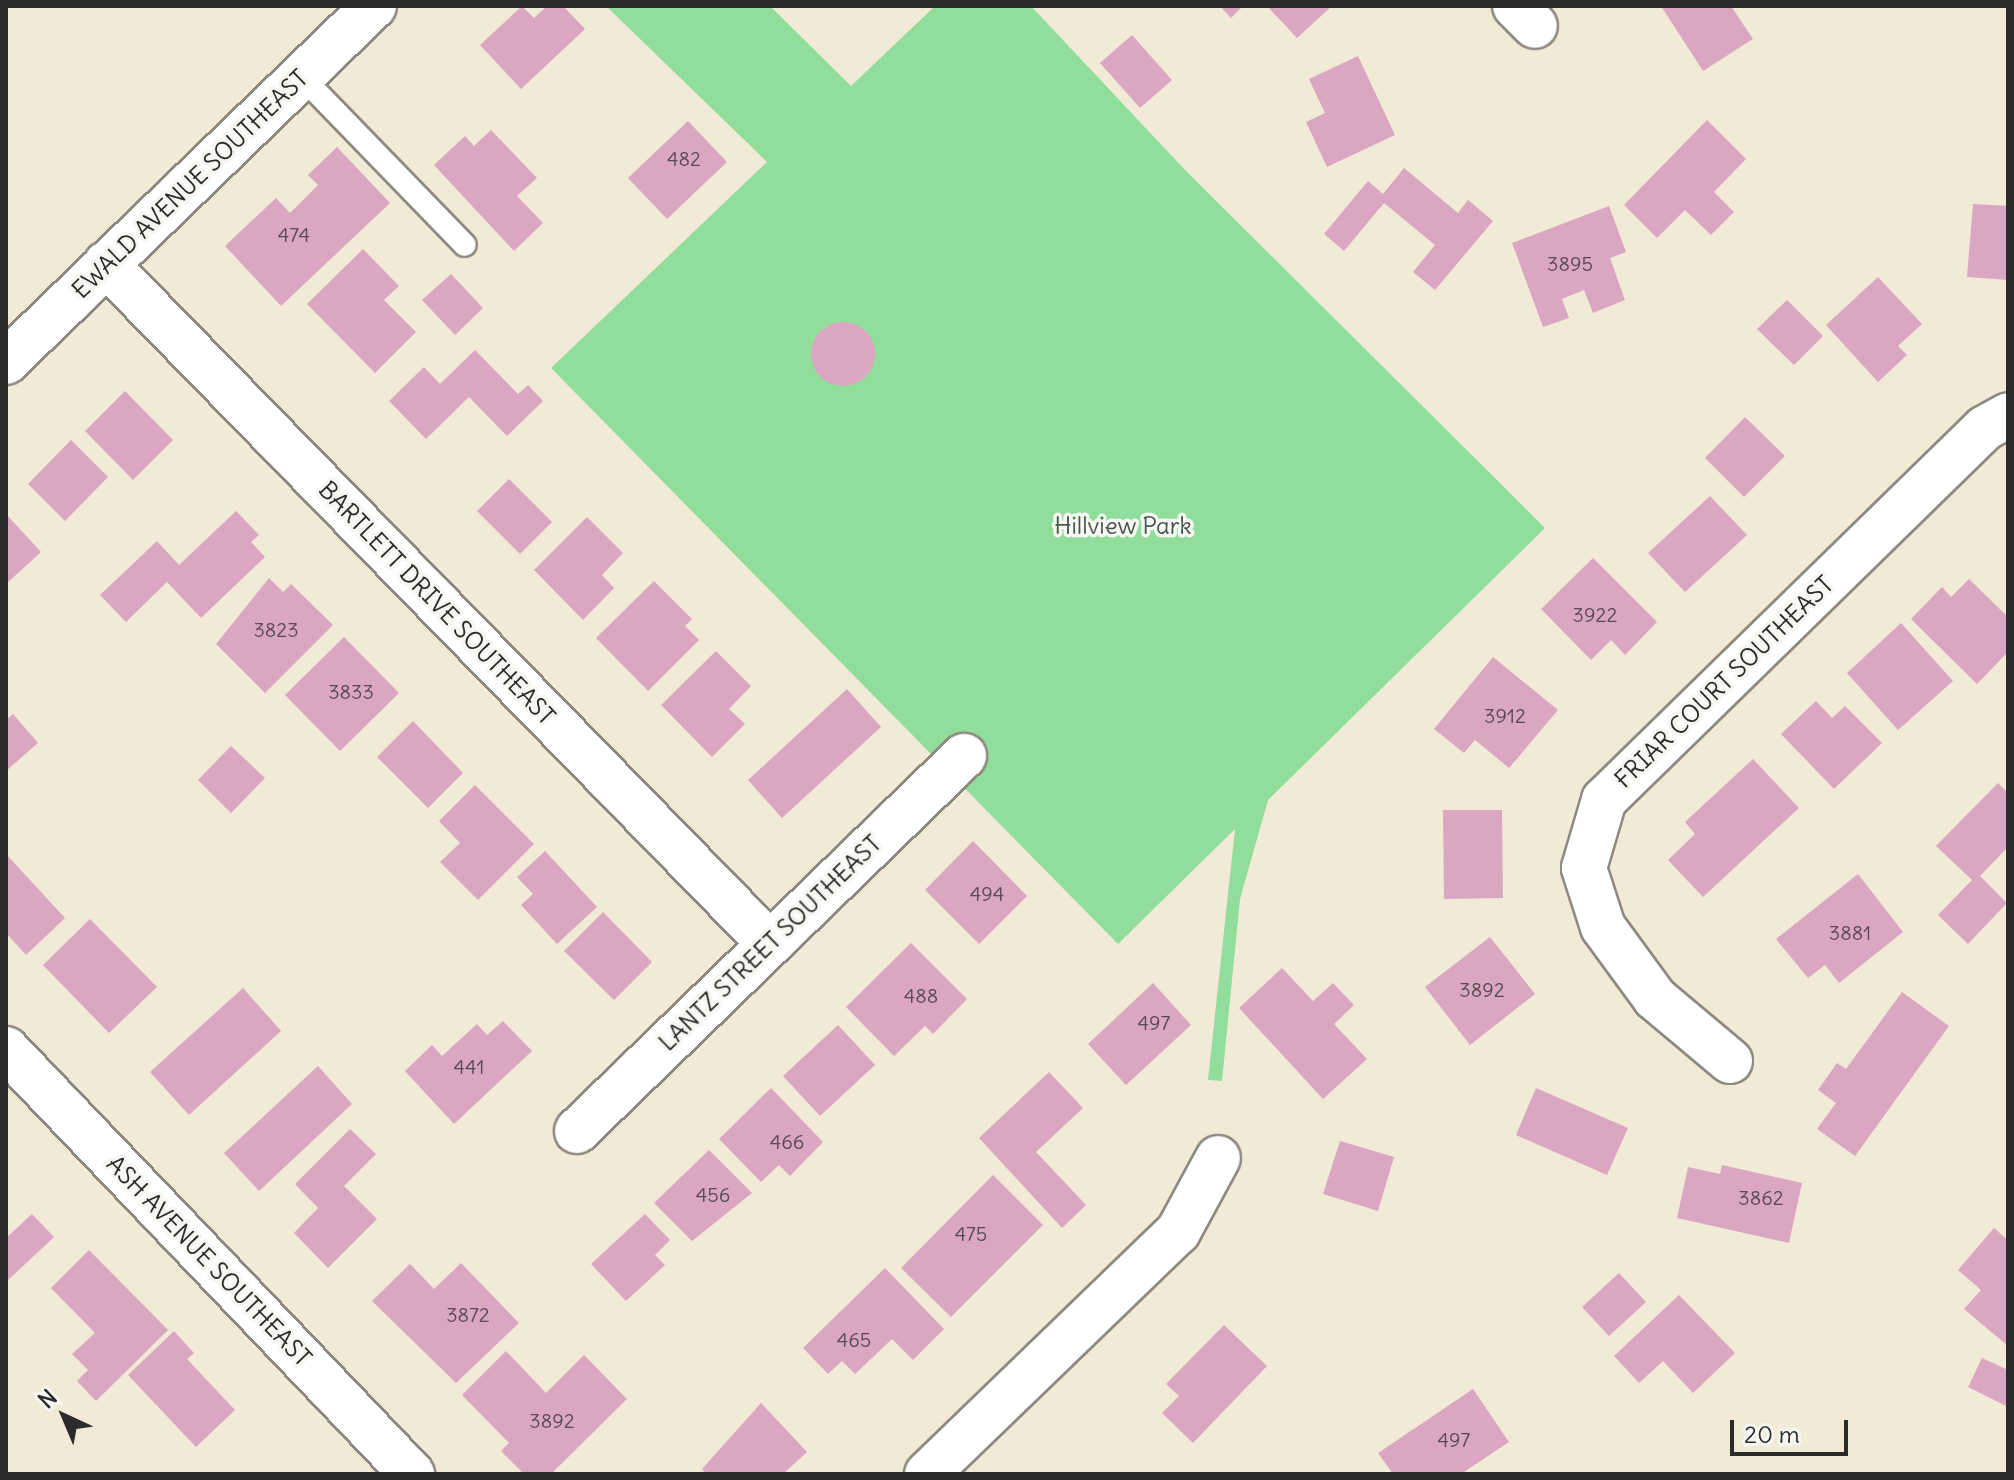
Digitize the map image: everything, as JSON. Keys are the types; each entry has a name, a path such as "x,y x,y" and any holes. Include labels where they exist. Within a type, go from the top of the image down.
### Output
{"street":[{"name":"EWALD AVENUE SOUTHEAST","path":"6,362 374,6"},
{"name":"BARTLETT DRIVE SOUTHEAST","path":"106,264 768,942"},
{"name":"FRIAR COURT SOUTHEAST","path":"1730,1061 1655,998 1603,927 1584,868 1604,800 1985,428 2008,415"},
{"name":"LANTZ STREET SOUTHEAST","path":"577,1131 768,942 964,756"},
{"name":"ASH AVENUE SOUTHEAST","path":"6,1049 412,1474"},
{"path":"927,1474 1178,1232 1218,1158"}],"lane":[{"path":"301,76 465,245"}],"green space":[{"name":"Hillview Park","path":"606,6 770,6 851,86 935,6 1031,6 1185,170 1545,528 1268,800 1240,899 1222,1081 1208,1080 1235,829 1118,944 551,368 767,162"}],"building":[{"path":"522,6 534,18 547,6 563,6 585,29 521,89 480,45"},
{"path":"1220,6 1243,6 1231,18"},
{"path":"1267,6 1332,6 1297,38"},
{"path":"1661,6 1731,6 1753,39 1703,71"},
{"path":"1132,35 1172,80 1140,108 1100,63"},
{"path":"1358,56 1395,135 1327,167 1306,122 1325,113 1309,79"},
{"path":"1707,120 1746,159 1714,192 1734,212 1711,235 1685,210 1657,238 1624,205"},
{"path":"688,121 727,162 667,219 628,178"},
{"path":"491,130 537,178 517,196 543,223 514,251 434,165 465,136 474,146"},
{"path":"337,147 390,203 281,306 225,246 276,198 290,213 318,185 308,175"},
{"path":"1404,168 1458,213 1468,200 1493,221 1435,290 1413,272 1435,245 1384,203 1344,251 1324,234 1368,181 1383,194"},
{"path":"1973,204 2008,206 2008,280 1967,277"},
{"path":"1609,206 1626,252 1610,258 1625,300 1593,313 1584,290 1562,299 1569,318 1543,327 1512,243"},
{"path":"363,249 399,286 384,300 416,332 375,373 307,304"},
{"path":"451,274 483,308 455,335 422,300"},
{"path":"1878,277 1922,324 1898,346 1907,355 1878,382 1826,325"},
{"path":"1787,300 1823,336 1794,365 1757,329"},
{"path":"843,322 866,331 875,354 866,377 843,386 820,377 811,354 820,331"},
{"path":"475,350 518,394 528,385 543,401 507,436 469,397 426,439 389,401 424,367 440,384"},
{"path":"125,391 173,440 133,480 85,431"},
{"path":"1745,417 1785,456 1744,497 1705,458"},
{"path":"71,440 108,477 65,521 28,484"},
{"path":"509,479 552,522 520,554 477,511"},
{"path":"1710,496 1747,535 1685,592 1648,553"},
{"path":"236,511 259,535 251,542 265,557 201,618 167,582 126,622 100,595 157,541 179,565"},
{"path":"6,514 41,552 6,584"},
{"path":"587,517 623,553 602,575 614,588 583,620 534,570"},
{"path":"1593,558 1657,622 1625,655 1611,640 1591,660 1541,609"},
{"path":"269,578 283,592 291,584 333,625 265,693 216,644"},
{"path":"1969,579 2008,617 2008,652 1977,684 1911,619 1942,587 1951,597"},
{"path":"654,581 692,619 685,626 699,640 648,691 596,638"},
{"path":"1901,623 1953,681 1898,730 1847,673"},
{"path":"344,637 399,693 340,751 285,695"},
{"path":"716,651 751,686 729,709 745,724 712,757 661,705"},
{"path":"1493,657 1558,710 1509,768 1475,740 1464,753 1434,729"},
{"path":"847,689 881,727 782,818 748,780"},
{"path":"1816,701 1832,718 1845,706 1882,743 1834,789 1781,734"},
{"path":"13,714 38,743 6,771 6,720"},
{"path":"413,721 463,773 428,808 377,757"},
{"path":"231,746 265,778 231,813 198,780"},
{"path":"1753,759 1799,808 1703,897 1668,860 1695,834 1685,822"},
{"path":"1998,783 2008,793 2008,847 1980,876 2007,903 1968,944 1938,915 1972,880 1936,846"},
{"path":"475,785 534,844 478,900 440,862 460,843 439,821"},
{"path":"1443,810 1502,810 1503,898 1444,899"},
{"path":"973,841 1027,896 979,944 925,890"},
{"path":"545,851 597,907 557,944 521,905 533,894 517,877"},
{"path":"6,854 65,918 26,955 6,933"},
{"path":"1858,874 1903,932 1839,983 1825,965 1808,978 1776,939"},
{"path":"603,912 652,962 614,1000 564,951"},
{"path":"90,919 157,987 109,1033 43,965"},
{"path":"1490,937 1535,994 1470,1045 1425,987"},
{"path":"911,943 967,999 933,1034 925,1026 894,1056 846,1007"},
{"path":"1282,968 1313,1001 1333,983 1354,1005 1334,1024 1367,1059 1323,1099 1239,1008"},
{"path":"1153,983 1191,1025 1126,1085 1088,1044"},
{"path":"243,988 281,1031 189,1115 150,1072"},
{"path":"1902,992 1949,1026 1855,1156 1817,1129 1836,1103 1818,1090 1837,1063 1846,1069"},
{"path":"503,1021 532,1051 454,1124 405,1071 432,1045 442,1056 477,1024 487,1035"},
{"path":"838,1025 875,1065 820,1116 783,1076"},
{"path":"318,1066 352,1104 259,1191 224,1153"},
{"path":"1049,1072 1083,1108 1036,1152 1086,1205 1062,1228 979,1138"},
{"path":"771,1088 823,1142 790,1176 779,1165 761,1182 719,1139"},
{"path":"1536,1088 1628,1128 1607,1175 1516,1135"},
{"path":"350,1129 376,1154 344,1186 377,1219 328,1268 294,1233 318,1208 295,1184"},
{"path":"1340,1141 1394,1157 1378,1211 1323,1194"},
{"path":"709,1150 752,1193 692,1241 654,1203"},
{"path":"1722,1165 1802,1183 1789,1243 1677,1218 1688,1167 1720,1174"},
{"path":"993,1175 1043,1225 951,1317 901,1268"},
{"path":"32,1214 54,1237 6,1282 6,1238"},
{"path":"645,1214 670,1240 655,1255 665,1265 626,1301 591,1264"},
{"path":"1994,1228 2008,1240 2008,1346 1964,1309 1981,1290 1958,1270"},
{"path":"89,1250 168,1330 96,1401 77,1381 88,1370 72,1354 95,1333 51,1288"},
{"path":"461,1263 519,1323 456,1383 372,1301 410,1264 434,1289"},
{"path":"885,1268 944,1329 913,1360 892,1339 855,1374 842,1361 828,1374 803,1348"},
{"path":"1619,1273 1646,1302 1609,1336 1582,1307"},
{"path":"1679,1295 1735,1353 1693,1393 1663,1361 1639,1383 1614,1356"},
{"path":"1224,1325 1267,1366 1193,1443 1162,1413 1179,1396 1166,1384"},
{"path":"174,1331 194,1353 187,1359 235,1410 196,1447 128,1375"},
{"path":"506,1351 546,1393 584,1355 627,1399 551,1474 524,1474 501,1451 509,1443 462,1395"},
{"path":"1982,1358 2008,1370 2008,1407 1968,1387"},
{"path":"1473,1389 1509,1442 1461,1474 1393,1474 1378,1453"},
{"path":"761,1403 807,1452 783,1474 706,1474 702,1469"}]}
